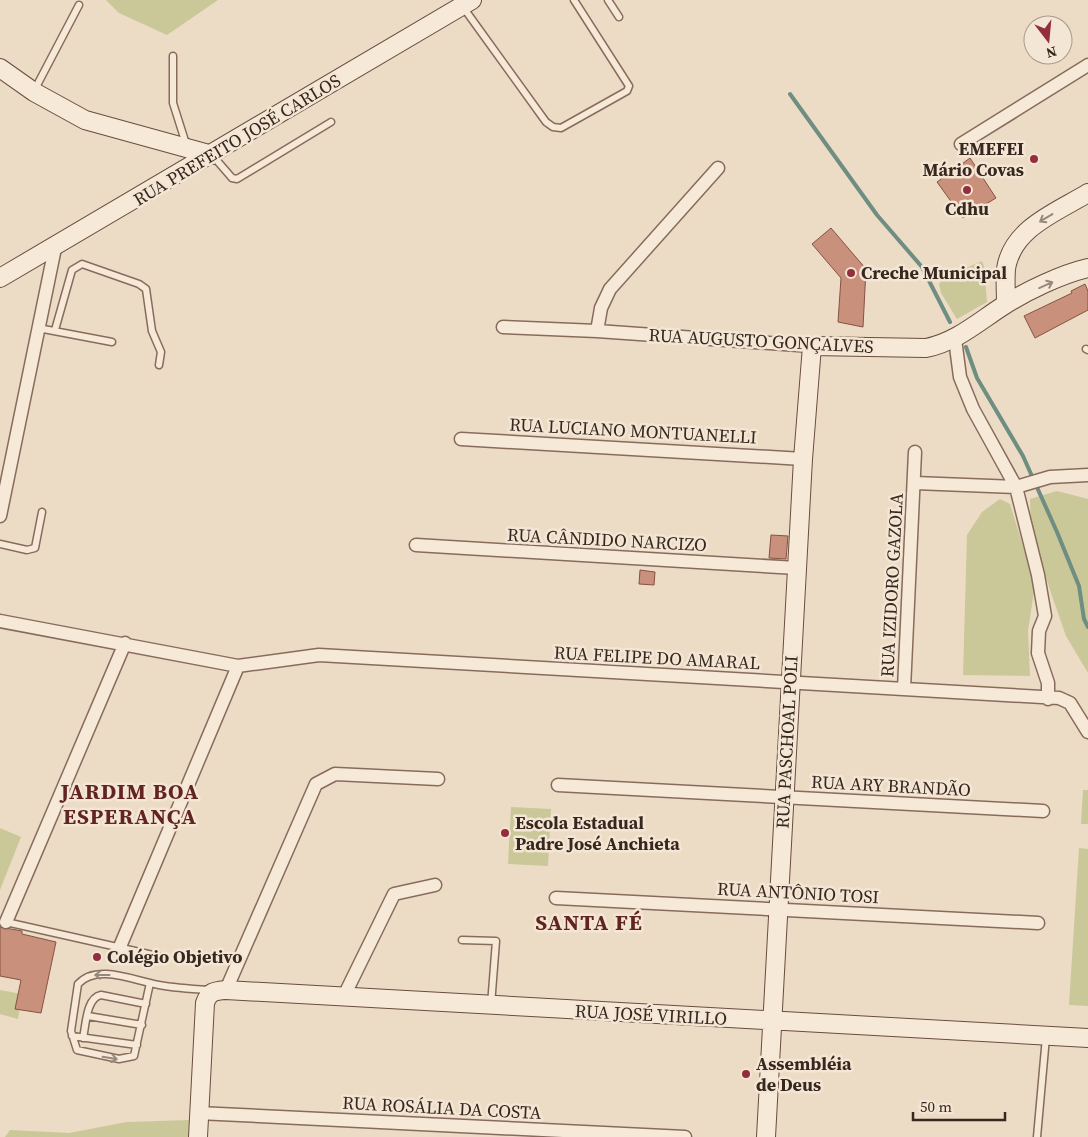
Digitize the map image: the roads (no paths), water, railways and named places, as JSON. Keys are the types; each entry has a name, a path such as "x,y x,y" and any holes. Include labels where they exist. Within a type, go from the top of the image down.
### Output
{"street":[{"name":"RUA PREFEITO JOSÉ CARLOS","path":"0,278 212,155 463,2"},
{"path":"961,144 1088,66"},
{"path":"0,68 34,92 85,120 188,150 212,155"},
{"path":"597,330 601,308 610,290 718,168"},
{"path":"1006,304 1006,269 1013,247 1026,230 1088,193"},
{"path":"1,509 54,248"},
{"name":"RUA AUGUSTO GONÇALVES","path":"503,327 597,330 812,346 926,348 954,339 1006,304 1088,268"},
{"path":"954,339 960,377 973,409 1016,487 1038,575 1045,616 1039,631 1038,653 1048,683 1048,699"},
{"name":"RUA PASCHOAL POLI","path":"766,1137 803,459 812,346"},
{"name":"RUA LUCIANO MONTUANELLI","path":"461,439 803,459"},
{"name":"RUA IZIDORO GAZOLA","path":"904,689 915,452"},
{"name":"RUA IZIDORO GAZOLA","path":"915,483 1016,487 1030,485 1050,477 1088,474"},
{"name":"RUA CÂNDIDO NARCIZO","path":"416,545 797,568"},
{"name":"RUA FELIPE DO AMARAL","path":"0,621 125,643 238,666 319,655 790,684 904,689 1048,699 1058,698 1070,703 1088,732"},
{"path":"6,922 125,643"},
{"path":"119,949 238,666"},
{"path":"198,1137 205,1003 208,995 220,990 316,784 335,774 438,779"},
{"name":"RUA ARY BRANDÃO","path":"558,784 1043,811"},
{"path":"343,998 394,894 435,885"},
{"name":"RUA ANTÔNIO TOSI","path":"556,898 1038,923"},
{"name":"RUA JOSÉ VIRILLO","path":"220,990 1088,1038"},
{"name":"RUA ROSÁLIA DA COSTA","path":"198,1112 685,1137"}],"lane":[{"path":"463,2 546,122 553,127 561,128 627,91 629,86 574,0"},
{"path":"608,0 619,17"},
{"path":"34,92 79,5"},
{"path":"172,56 173,103 188,150"},
{"path":"212,155 232,178 237,179 331,122"},
{"path":"55,330 72,270 82,264 139,284 146,289 152,331 161,352 159,365"},
{"path":"38,328 112,342"},
{"path":"0,544 28,550 35,548 42,512"},
{"path":"6,922 119,949 166,958"},
{"path":"462,940 496,941 491,1006"},
{"path":"150,984 134,1056 119,1059 79,1052 71,1031 78,984 84,978 91,975 113,975 150,984 220,990"},
{"path":"83,1038 91,1002 98,996 146,1004"},
{"path":"88,1016 142,1025"},
{"path":"72,1036 137,1045"},
{"path":"1037,1137 1046,1036"}],"waterway":[{"path":"790,94 877,215 922,267 950,322"},
{"path":"966,347 977,378 1023,456 1057,532 1079,586 1084,619 1088,627"}],"place":[{"name":"EMEFEI Mário Covas","path":"1034,159"},
{"name":"Cdhu","path":"967,190"},
{"name":"Creche Municipal","path":"851,273"},
{"name":"Escola Estadual Padre José Anchieta","path":"505,833"},
{"name":"Colégio Objetivo","path":"97,957"},
{"name":"Assembléia de Deus","path":"746,1074"}],"district":[{"name":"JARDIM BOA ESPERANÇA","path":"130,804"},
{"name":"SANTA FÉ","path":"589,922"}]}
